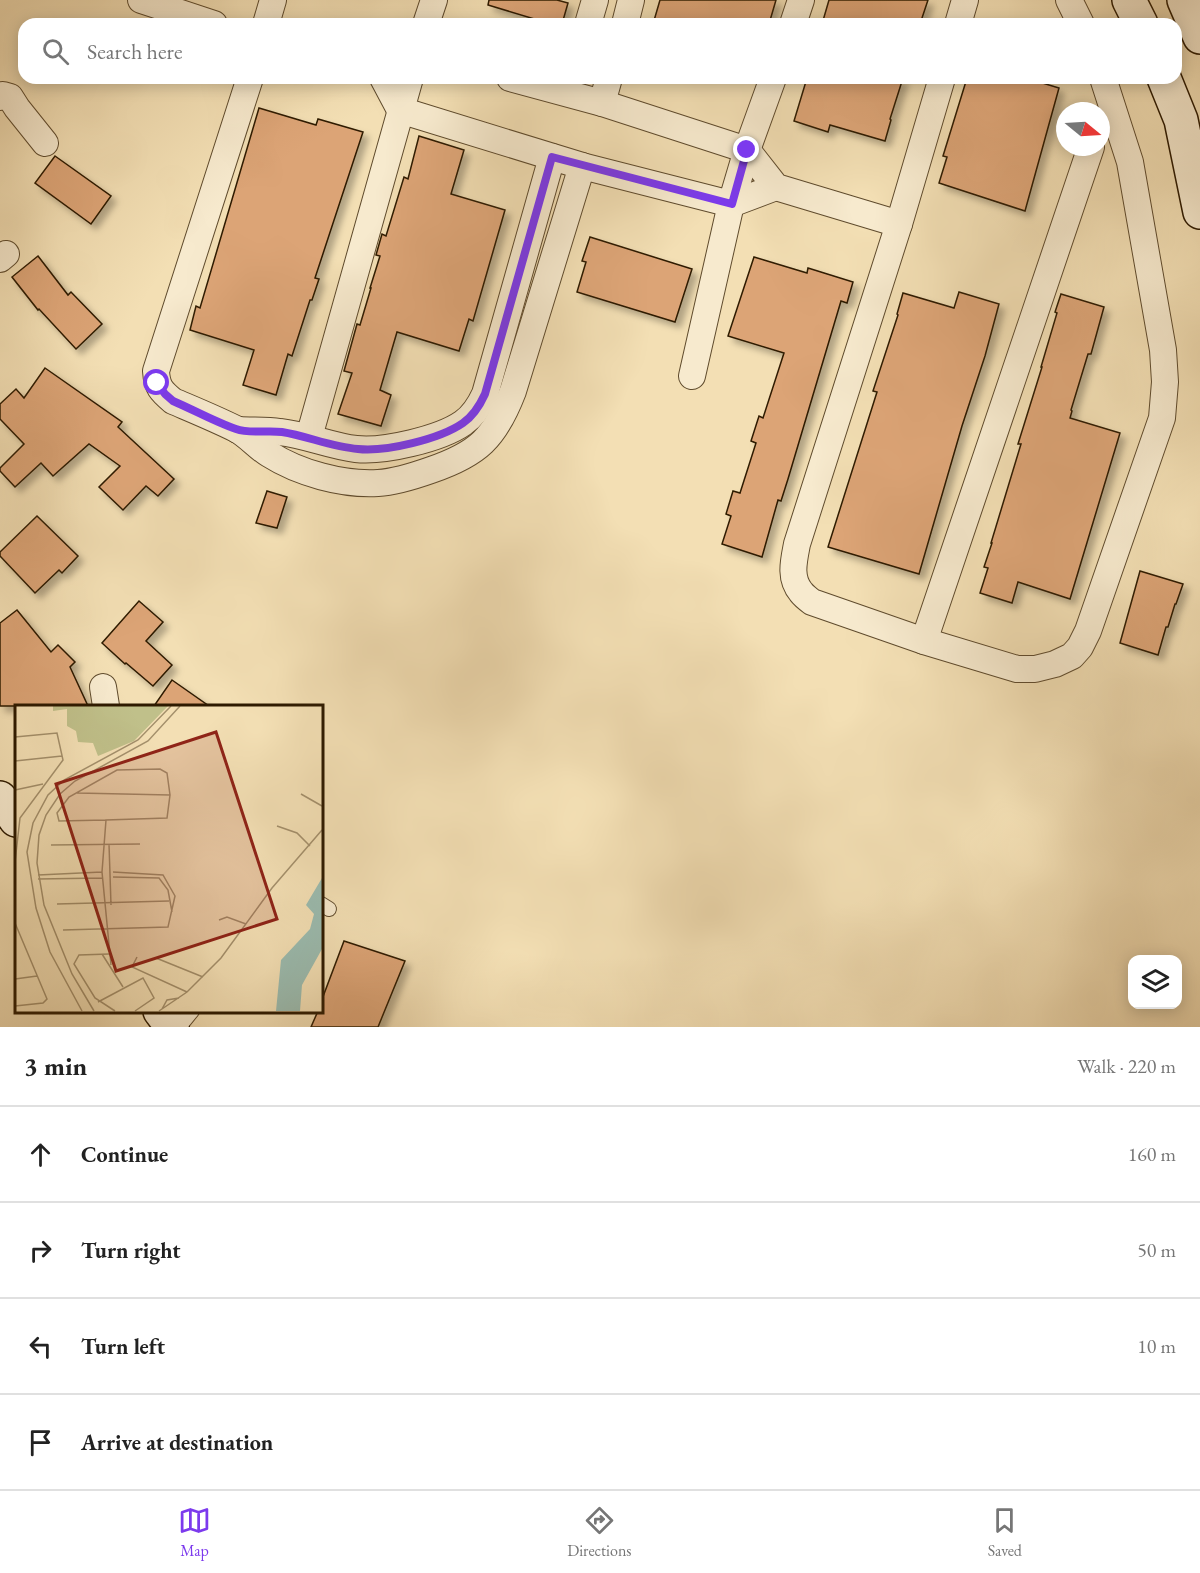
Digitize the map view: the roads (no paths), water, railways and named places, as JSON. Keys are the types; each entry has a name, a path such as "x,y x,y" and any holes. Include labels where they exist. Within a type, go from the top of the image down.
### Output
{"main road":[{"path":"1129,0 1137,18"},
{"path":"1184,0 1200,37"},
{"path":"1166,84 1181,120 1200,212"},
{"path":"0,798 15,819"},
{"path":"161,1012 172,1027"}],"street":[{"path":"141,0 196,18"},
{"path":"268,18 273,0"},
{"path":"428,18 434,0"},
{"path":"590,18 595,0"},
{"path":"626,18 631,0"},
{"path":"795,18 801,0"},
{"path":"960,18 965,0"},
{"path":"1070,0 1079,18"},
{"path":"248,84 156,371 157,383 173,401 238,430 270,455 303,471 329,479 377,483 394,481 428,471 446,465 473,451 499,424 522,363 582,166"},
{"path":"386,84 400,110 582,166 732,204 776,187"},
{"path":"309,437 408,84"},
{"path":"602,103 607,84"},
{"path":"692,376 732,204 747,150 771,84"},
{"path":"940,84 899,225 797,544 793,563 794,579 800,591 812,602 924,641 1017,669 1035,669 1055,664 1072,656 1080,647 1088,631 1162,418 1165,382 1163,350 1130,162 1104,97"},
{"path":"569,86 602,103 747,150 776,187 899,225"},
{"path":"0,97 3,95 10,97 45,143"},
{"path":"924,641 1088,156"},
{"path":"238,430 280,432 356,449 375,449 435,436 464,423 480,405 485,394 552,157"},
{"path":"485,394 507,407"}],"lane":[{"path":"179,1027 191,1012"}]}
